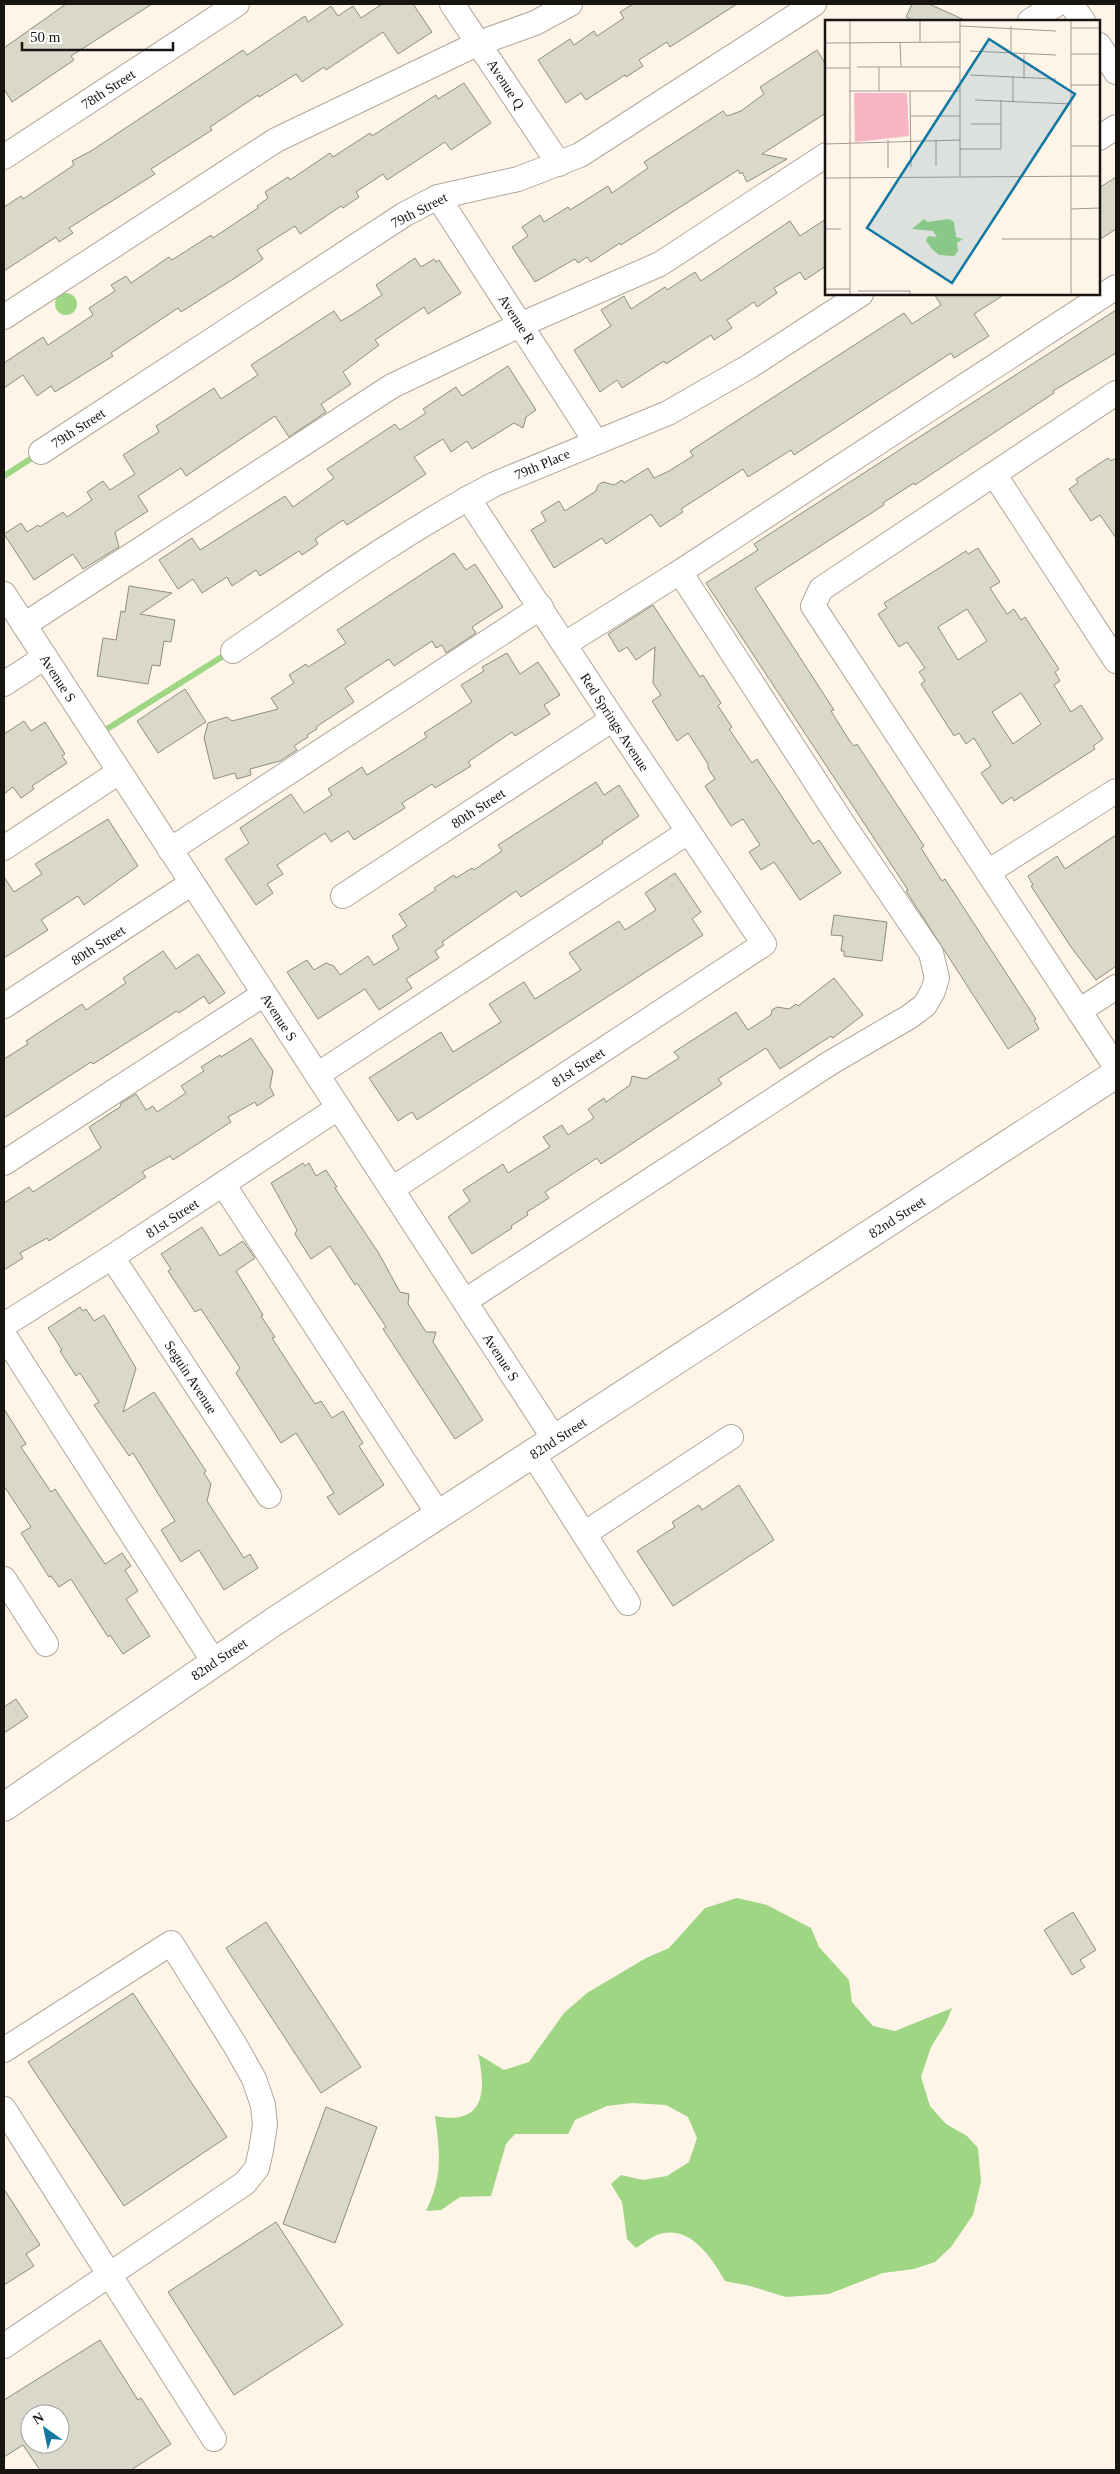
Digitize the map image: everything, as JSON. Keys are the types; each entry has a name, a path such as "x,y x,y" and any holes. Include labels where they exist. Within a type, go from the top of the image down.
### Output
{"main road":[{"name":"82nd Street","path":"4,1807 214,1662 1116,1074"}],"street":[{"name":"78th Street","path":"4,157 237,4"},
{"name":"Avenue Q","path":"452,4 559,164"},
{"path":"4,317 276,140 479,43 534,23 570,4"},
{"name":"79th Street","path":"41,452 405,214 438,197 518,179 559,164 594,146 814,4"},
{"path":"1032,20 1057,4"},
{"path":"1072,4 1082,20"},
{"path":"1100,137 1116,127"},
{"path":"24,626 392,386 520,325 660,264 825,156"},
{"name":"Avenue R","path":"438,197 596,442"},
{"path":"565,644 680,572 1116,287"},
{"name":"79th Place","path":"232,651 422,524 495,484 668,413 700,396 859,295"},
{"path":"1116,393 821,589 813,606 1116,1067"},
{"path":"994,474 1116,661"},
{"name":"Red Springs Avenue","path":"468,498 764,944"},
{"path":"464,1301 830,1063 909,1018 925,1005 937,978 931,953 827,799 680,572"},
{"name":"Avenue S","path":"4,594 464,1301 544,1447 584,1534 628,1603"},
{"path":"170,850 541,607"},
{"path":"4,684 45,657"},
{"name":"80th Street","path":"343,896 613,719"},
{"path":"4,848 119,772"},
{"path":"988,872 1116,791"},
{"path":"316,1075 688,832"},
{"name":"80th Street","path":"4,1006 192,883"},
{"name":"81st Street","path":"392,1190 764,944"},
{"path":"1080,1011 1116,987"},
{"path":"4,1163 264,994"},
{"name":"81st Street","path":"4,1325 112,1257 338,1108"},
{"path":"222,1184 439,1515"},
{"name":"Seguin Avenue","path":"112,1257 269,1496"},
{"path":"4,1335 214,1662"},
{"path":"584,1534 731,1437"},
{"path":"4,1579 46,1644"},
{"path":"4,2050 171,1943 254,2079 263,2105 266,2125 256,2168 246,2183 4,2346"},
{"path":"4,2108 214,2439"}],"shaded area":[{"path":"66,293 74,296 77,304 74,312 66,315 58,312 55,304 58,296"},
{"path":"737,1898 767,1905 811,1928 819,1947 849,1980 852,2002 873,2026 895,2031 952,2008 946,2023 931,2047 921,2077 930,2106 946,2124 967,2136 978,2148 981,2182 973,2215 951,2247 935,2262 914,2269 883,2273 829,2294 786,2297 750,2286 725,2281 701,2247 684,2235 664,2233 636,2248 627,2239 622,2202 611,2184 621,2175 643,2180 667,2176 689,2162 697,2138 688,2117 666,2105 632,2103 607,2106 575,2120 568,2134 515,2134 506,2144 491,2196 460,2197 441,2210 426,2211 438,2175 439,2153 435,2116 451,2118 464,2116 473,2111 481,2093 481,2068 478,2054 504,2070 529,2062 564,2013 587,1993 646,1958 669,1948 705,1908"}],"building":[{"path":"66,4 152,4 71,56 74,60 12,102 4,89 4,48"},
{"path":"382,4 413,4 432,32 398,54 383,32 326,70 324,67 302,82 296,74 259,97 258,95 210,127 212,130 151,169 155,174 69,228 73,233 59,242 56,237 4,271 4,207 21,196 23,199 74,165 72,161 91,151 243,50 247,55 305,16 308,22 331,6 338,16 353,6 361,18"},
{"path":"633,4 737,4 670,47 667,42 639,60 643,66 626,77 625,75 586,100 581,93 566,103 538,60 570,39 574,45 594,31 597,36 624,18 620,12"},
{"path":"912,4 929,4 965,20 912,20 906,17"},
{"path":"817,50 825,63 825,114 762,154 787,159 747,182 742,172 740,174 738,170 621,245 620,243 591,262 587,257 578,263 575,259 535,282 512,247 528,236 522,227 540,215 544,222 568,207 570,210 608,186 612,193 648,168 644,162 723,111 727,116 741,111 764,94 760,87"},
{"path":"464,83 491,123 451,150 445,142 387,180 383,174 356,192 359,197 343,208 341,206 300,234 295,226 257,250 263,259 181,312 178,308 111,353 113,356 55,392 51,386 37,396 23,375 4,388 4,363 43,337 48,345 93,315 89,308 115,291 111,285 126,276 131,283 169,257 172,260 211,235 213,238 258,208 257,206 268,198 265,192 288,177 290,180 330,153 333,157 370,133 372,136 436,95 438,99"},
{"path":"1116,177 1116,229 1100,239 1100,187"},
{"path":"825,220 825,267 805,280 800,272 774,288 777,293 757,307 754,302 727,320 732,328 714,340 711,335 666,364 664,361 622,388 617,380 600,392 574,350 611,326 601,310 624,296 631,309 665,287 667,290 695,272 701,281 790,221 800,236"},
{"path":"415,258 421,267 434,259 436,262 439,260 461,293 428,314 424,307 375,340 379,345 343,372 351,384 321,404 326,412 289,437 275,416 186,476 181,468 138,496 148,511 115,532 119,547 83,569 73,554 34,580 4,534 21,523 27,532 38,525 40,527 63,512 67,517 92,500 87,492 103,481 110,490 135,474 123,455 159,432 156,426 214,388 221,399 258,375 251,365 334,311 341,321 353,314 382,295 376,285"},
{"path":"935,295 1003,295 974,314 989,336 954,358 951,353 794,455 791,450 748,477 743,469 681,509 683,512 660,527 651,514 606,544 602,538 554,568 531,530 546,521 541,512 559,501 565,511 596,491 598,485 603,482 614,485 622,480 624,483 648,468 654,478 669,471 693,456 690,451 904,313 912,324 941,305"},
{"path":"1116,310 1116,353 1053,391 1054,393 915,485 914,483 883,503 884,505 755,588 834,710 831,711 849,740 854,746 857,744 924,846 921,848 942,881 945,879 1036,1019 1034,1020 1039,1029 1008,1049 906,891 908,890 706,583 758,550 754,544"},
{"path":"508,366 536,410 526,417 523,428 514,423 472,449 467,441 451,452 443,439 414,457 426,474 347,525 343,520 315,539 318,544 302,555 299,551 260,576 256,570 232,586 227,577 202,593 193,579 178,589 159,560 192,538 200,550 285,496 293,507 334,478 327,469 395,424 400,430 426,413 423,409 456,387 462,396"},
{"path":"1108,458 1111,461 1116,458 1116,538 1100,515 1091,521 1069,489 1078,483 1076,479"},
{"path":"978,548 1000,582 990,588 1007,614 1014,609 1021,620 1025,617 1059,669 1055,672 1060,681 1054,685 1071,712 1081,705 1103,739 1093,746 1095,749 1014,801 1012,797 1002,804 981,773 991,766 974,738 966,744 959,733 954,736 921,684 925,681 919,672 925,668 907,642 899,647 878,614 887,608 884,603 966,551 968,554","holes":["967,609 987,641 958,660 938,627","1021,693 1041,724 1013,744 992,712"]},
{"path":"454,553 466,570 475,564 503,607 472,627 476,633 446,653 442,645 436,648 432,641 394,666 389,659 345,688 354,702 316,727 317,729 307,735 308,737 294,746 297,750 280,761 250,769 251,775 237,779 235,773 214,779 204,738 208,723 227,717 232,721 278,709 271,698 294,683 289,675 306,664 308,667 346,643 337,630"},
{"path":"129,586 172,593 140,614 175,620 171,642 164,641 160,666 152,665 148,684 97,676 103,638 116,640 121,611 125,612"},
{"path":"653,605 700,677 703,675 721,703 718,706 732,727 729,729 752,763 757,759 813,844 819,840 841,873 800,900 774,862 761,870 749,852 760,845 743,819 731,826 705,786 715,779 708,768 708,764 688,733 677,741 652,701 661,695 653,683 655,647 636,660 627,647 619,652 608,634"},
{"path":"507,653 520,674 538,662 560,695 544,705 550,714 515,736 512,732 468,762 471,766 435,788 432,784 402,803 405,808 354,840 348,831 331,842 325,833 277,865 283,874 267,884 273,893 256,905 225,859 249,843 240,828 291,794 304,813 332,795 328,789 362,767 367,775 427,737 424,733 472,702 461,685 484,671 482,667"},
{"path":"185,689 206,722 158,753 137,721"},
{"path":"24,721 31,731 45,722 65,754 62,756 67,763 32,786 34,789 21,798 13,787 4,794 4,734"},
{"path":"596,782 604,795 619,785 639,816 602,841 603,843 521,897 516,891 442,942 444,945 435,951 439,958 406,979 412,988 379,1010 365,989 318,1019 287,972 307,960 314,970 326,963 334,966 340,975 368,956 374,965 399,949 392,936 407,926 399,914 436,890 434,888 454,875 456,878 472,868 474,870 502,851 498,845"},
{"path":"108,819 138,866 84,905 78,896 41,920 48,930 4,958 4,877 14,892 42,874 35,864"},
{"path":"1116,835 1116,966 1096,980 1071,947 1031,886 1033,885 1028,876 1057,856 1065,869"},
{"path":"675,873 701,912 692,919 703,935 417,1120 412,1112 398,1121 369,1078 441,1032 453,1052 501,1022 489,1004 524,982 535,999 581,970 569,953 619,921 625,930 656,910 645,893"},
{"path":"834,915 887,922 882,961 844,956 844,951 841,951 843,936 831,935"},
{"path":"163,951 176,969 198,954 225,993 209,1004 204,996 179,1013 177,1011 93,1064 91,1062 4,1118 4,1059 28,1044 26,1041 82,1004 86,1010 126,983 123,978"},
{"path":"834,978 863,1015 833,1038 831,1036 780,1069 766,1048 718,1079 722,1084 601,1164 597,1158 545,1192 549,1198 527,1212 528,1215 511,1226 512,1228 472,1254 448,1217 470,1201 463,1190 503,1164 508,1173 550,1147 543,1137 562,1125 568,1135 594,1118 588,1109 604,1098 606,1102 630,1085 632,1076 646,1079 679,1058 674,1052 736,1012 748,1030 771,1015 772,1010 777,1007 789,1009 796,1004 798,1006"},
{"path":"251,1038 273,1071 270,1087 274,1095 257,1106 255,1102 228,1117 231,1122 173,1160 170,1156 142,1172 146,1177 49,1241 47,1238 20,1253 23,1258 4,1270 4,1203 29,1187 33,1192 101,1148 89,1127 120,1107 121,1103 136,1094 146,1110 153,1106 157,1112 186,1093 181,1086 204,1071 201,1067"},
{"path":"303,1163 305,1166 309,1163 316,1176 326,1170 337,1187 335,1188 378,1252 400,1292 409,1294 408,1304 426,1332 436,1332 433,1342 483,1420 455,1439 383,1329 386,1327 357,1283 355,1285 330,1246 311,1259 295,1234 297,1230 271,1183"},
{"path":"202,1227 220,1256 243,1241 255,1258 236,1271 275,1337 272,1338 315,1404 321,1401 332,1418 343,1411 363,1443 359,1446 384,1485 339,1515 327,1497 334,1493 296,1433 281,1443 236,1373 240,1368 201,1309 195,1312 168,1271 171,1269 161,1254"},
{"path":"80,1307 83,1311 86,1309 94,1321 104,1315 136,1368 123,1412 154,1392 206,1471 204,1473 211,1484 207,1501 244,1558 250,1554 258,1568 224,1590 199,1550 181,1562 161,1530 175,1521 133,1453 129,1456 94,1405 99,1402 80,1373 76,1376 48,1328"},
{"path":"4,1409 26,1444 21,1447 51,1492 55,1489 105,1564 122,1553 131,1566 125,1570 138,1591 126,1599 150,1636 123,1654 110,1635 108,1637 71,1579 59,1587 51,1576 49,1577 21,1533 31,1527 4,1486"},
{"path":"739,1485 774,1540 673,1606 637,1551 675,1527 672,1522 699,1505 702,1510"},
{"path":"16,1699 28,1717 4,1733 4,1707"},
{"path":"1073,1912 1096,1950 1080,1960 1085,1967 1072,1975 1044,1930"},
{"path":"266,1922 361,2067 321,2093 226,1948"},
{"path":"133,1993 227,2137 124,2206 28,2062"},
{"path":"326,2107 377,2127 335,2243 283,2224"},
{"path":"4,2189 40,2245 26,2254 34,2266 4,2285"},
{"path":"276,2222 343,2325 234,2395 168,2292"},
{"path":"100,2340 138,2400 141,2398 171,2444 131,2470 40,2470 29,2454 70,2454 70,2404 20,2404 20,2447 4,2457 4,2400"}],"waterway":[{"path":"4,476 38,454"},
{"path":"99,734 228,653"}]}
